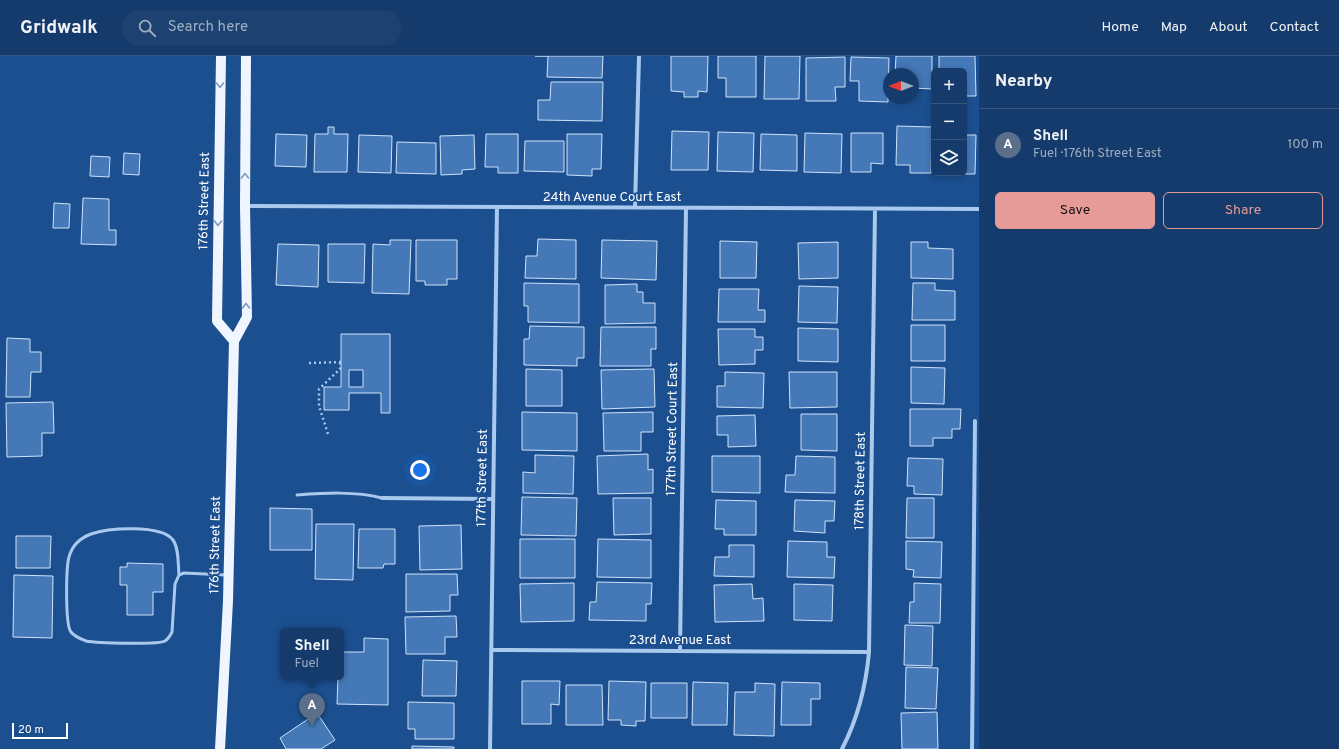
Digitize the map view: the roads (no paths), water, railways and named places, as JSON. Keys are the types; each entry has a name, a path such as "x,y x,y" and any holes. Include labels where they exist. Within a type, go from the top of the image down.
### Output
{"main road":[{"name":"176th Street East","path":"221,56 217,321 234,341"},
{"name":"176th Street East","path":"220,749 228,575 234,341 247,317 245,206 246,56"}],"street":[{"path":"635,207 639,56"},
{"name":"24th Avenue Court East","path":"245,206 979,210"},
{"name":"177th Street East","path":"490,749 497,207"},
{"name":"177th Street Court East","path":"680,651 686,208"},
{"name":"178th Street East","path":"842,749 850,734 860,704 867,674 869,652 875,209"},
{"path":"972,749 976,421"},
{"path":"382,498 493,499"},
{"name":"23rd Avenue East","path":"491,650 869,652"},
{"path":"973,650 979,650"}],"lane":[{"path":"297,495 369,495 382,498"},
{"path":"179,575 175,544 172,538 162,534 147,529 130,528 106,530 91,534 81,539 72,548 68,558 67,622 69,630 78,638 88,641 135,643 164,642 170,637 172,632 175,584 179,575 184,573 228,575"}],"place":[{"name":"Shell","path":"312,726"}]}
